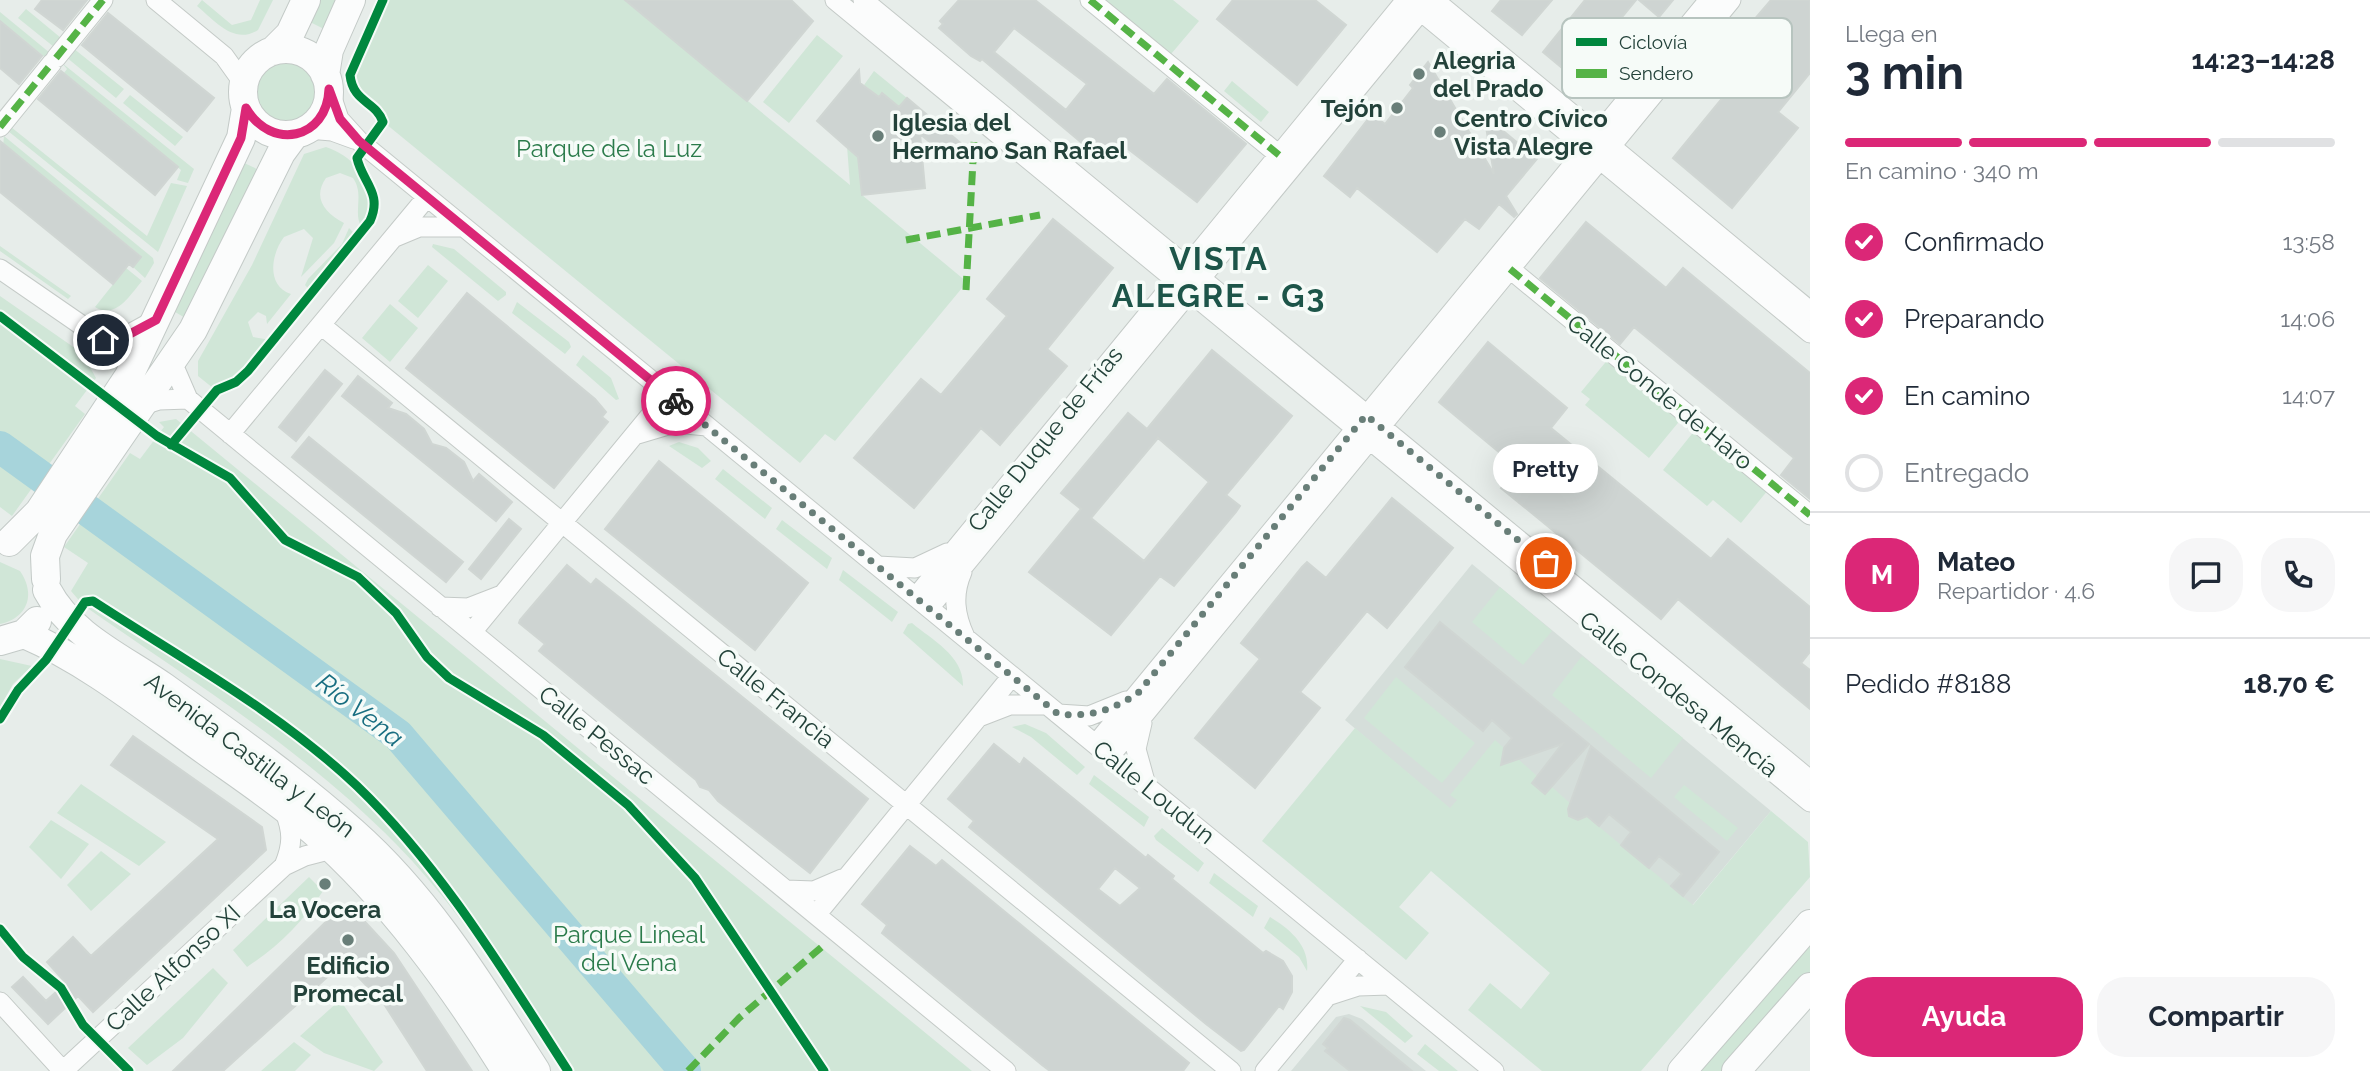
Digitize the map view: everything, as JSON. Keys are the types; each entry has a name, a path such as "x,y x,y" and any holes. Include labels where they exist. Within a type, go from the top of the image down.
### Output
{"main road":[{"path":"4,542 55,510 106,436 129,376 241,138 245,96 254,63 273,51 290,34 306,0"},
{"path":"106,436 143,405 213,294 276,161 326,108 329,50 351,0"},
{"path":"273,51 284,49 304,53 313,58 327,82"},
{"path":"245,96 260,127 283,135 301,132"},
{"path":"12,637 37,622 45,607 45,556 53,534 55,510"},
{"name":"Avenida Castilla y León","path":"4,542 25,550 38,562 47,585 70,624 254,752 355,833 396,875 463,957 536,1071"},
{"name":"Avenida Castilla y León","path":"12,637 55,647 84,666 284,808 332,849 414,937 506,1071"},
{"path":"1682,1071 1810,924"},
{"path":"1736,1071 1810,987"}],"street":[{"path":"0,127 103,0"},
{"path":"156,0 223,56 245,96"},
{"name":"Calle Condesa Mencía","path":"835,0 1188,279 1810,780"},
{"name":"Calle Condesa Mencía","path":"863,0 1188,279"},
{"path":"1090,0 1279,155"},
{"path":"1694,18 1709,0"},
{"path":"1715,18 1731,0"},
{"path":"1421,5 1599,148 1810,311"},
{"name":"Calle Duque de Frías","path":"922,602 1188,279 1399,37 1421,5"},
{"name":"Calle Duque de Frías","path":"966,638 956,613 955,599 965,550 1170,315 1211,236 1279,155 1421,5"},
{"name":"Calle Loudun","path":"327,82 340,119 359,141 1494,1071"},
{"path":"1103,750 1365,423 1510,269 1584,179 1617,111 1628,98"},
{"path":"978,717 1010,705 1089,716 1145,699 1354,459 1373,398 1390,387 1644,98"},
{"name":"Calle Loudun","path":"301,132 332,131 359,141"},
{"path":"1599,148 1810,333"},
{"path":"230,434 427,197"},
{"path":"394,237 426,226 464,227"},
{"path":"0,269 103,340 126,336 156,320"},
{"name":"Calle Conde de Haro","path":"1510,269 1810,515"},
{"name":"Calle Francia","path":"321,325 1231,1071"},
{"name":"Calle Pessac","path":"175,355 175,369 188,399 1006,1071"},
{"path":"472,632 668,394"},
{"path":"143,405 159,400 188,399"},
{"path":"634,436 674,423 707,426"},
{"name":"Calle Condesa Mencía","path":"1365,423 1386,453 1810,802"},
{"path":"1354,459 1371,452 1386,453"},
{"name":"Calle Duque de Frías","path":"878,566 915,568 965,550"},
{"path":"440,607 478,606 505,592"},
{"path":"816,915 1012,676"},
{"path":"1145,699 1136,749 1146,786"},
{"path":"284,808 292,831 292,846 284,866"},
{"name":"Calle Alfonso XI","path":"63,1071 284,866 305,856 332,849"},
{"path":"786,890 825,888 849,875"},
{"path":"1265,1071 1358,959"},
{"path":"1326,997 1358,986 1390,985"},
{"path":"0,1002 63,1071"}],"shaded area":[{"path":"1472,564 1771,811 1639,969 1345,720"},
{"path":"1349,1014 1362,1019 1426,1071 1291,1071 1336,1017"}],"green space":[{"path":"202,0 232,25 251,20 260,0 273,0 258,30 241,35 225,29 197,6"},
{"path":"315,0 340,0 326,30 306,20"},
{"name":"Parque de la Luz","path":"386,0 625,0 850,185 847,146 858,157 862,195 967,282 835,441 825,434 800,463 386,124 380,112 361,96 356,87 355,76 362,49"},
{"path":"1093,0 1173,0 1199,21 1166,60"},
{"path":"26,9 61,38 54,47 18,18"},
{"path":"0,12 50,53 46,58 0,21"},
{"path":"817,35 843,56 789,123 763,102"},
{"path":"73,48 124,89 116,98 66,57"},
{"path":"285,61 303,67 311,75 317,93 311,111 303,119 285,125 267,119 259,111 253,93 259,75 267,67"},
{"path":"62,63 194,169 188,183 177,180 181,170 64,73 67,69"},
{"path":"874,71 907,98 899,107 882,93 879,97 864,85"},
{"path":"1232,81 1269,112 1261,122 1224,91"},
{"path":"130,95 183,137 175,146 123,103"},
{"path":"11,127 147,236 171,183 187,186 158,252 8,131"},
{"path":"4,136 153,258 154,263 145,278 133,267 141,256 6,146 3,147"},
{"path":"326,147 349,160 365,180 371,203 368,216 362,228 358,216 358,191 353,178 340,173 326,178 320,192 323,204 331,215 344,223 334,243 301,277 313,238 304,229 284,237 276,252 273,269 278,284 291,294 267,324 266,316 258,312 248,322 253,337 271,340 237,379 213,388 198,376 198,361 252,265 304,154"},
{"path":"240,161 261,171 187,319 170,309"},
{"path":"349,228 356,235 310,291 305,285 308,279 342,244"},
{"path":"433,244 454,249 506,292 506,295 498,301 432,247"},
{"path":"0,246 71,296 68,299 0,251"},
{"path":"428,265 448,281 418,318 398,301"},
{"path":"126,268 142,281 116,308 103,310 95,307"},
{"path":"0,296 82,353 96,378 75,406 85,414 12,516 0,507"},
{"path":"517,302 569,342 571,347 565,354 512,313"},
{"path":"390,304 418,328 390,362 362,338"},
{"path":"583,355 611,378 619,399 616,400 576,365"},
{"path":"1609,358 1682,418 1649,458 1585,405 1590,399 1581,392"},
{"name":"Parque Lineal del Vena","path":"176,419 972,1071 563,1071 464,924 396,844 361,810 285,747 83,605 71,591 88,563 64,547 130,453 140,459 164,427 159,422"},
{"path":"1695,430 1768,490 1741,523 1713,500 1707,506 1663,470"},
{"path":"679,442 698,448 711,461 702,468 669,446"},
{"path":"723,469 772,508 765,519 715,479"},
{"path":"782,520 832,558 827,569 776,529"},
{"path":"0,562 20,571 28,588 28,596 23,611 10,621 0,624"},
{"path":"843,570 898,612 892,622 839,580"},
{"path":"1500,587 1552,631 1523,665 1472,622"},
{"path":"912,623 953,657 962,675 963,686 903,633 908,624"},
{"path":"1582,656 1683,738 1651,778 1552,695"},
{"path":"0,659 32,666 13,684 0,707"},
{"path":"1396,677 1475,743 1442,783 1364,718"},
{"path":"1025,724 1046,733 1085,767 1077,775 1031,737 1012,727"},
{"path":"1355,728 1450,808 1457,800 1450,795 1495,740 1504,748 1501,765 1518,759 1537,776 1532,783 1545,794 1552,787 1571,804 1568,811 1571,818 1578,820 1585,815 1693,905 1771,811 1808,842 1810,877 1641,1071 1542,1071 1468,1010 1490,983 1521,1009 1550,973 1431,871 1399,907 1429,933 1406,960 1262,841"},
{"path":"1094,775 1149,817 1144,827 1089,784"},
{"path":"81,784 166,842 139,866 57,813"},
{"path":"1684,785 1738,828 1727,841 1674,797"},
{"path":"51,820 89,844 61,879 29,847"},
{"path":"1162,828 1204,863 1198,872 1156,840 1154,836"},
{"path":"101,851 131,874 91,911 67,885"},
{"path":"1214,873 1258,906 1253,917 1209,883"},
{"path":"309,877 323,891 315,903 289,933 247,967 233,950"},
{"path":"1270,917 1285,927 1302,946 1307,971 1299,957 1264,928"},
{"path":"1810,939 1810,972 1724,1071 1695,1071"},
{"path":"213,968 228,983 183,1038 147,1065 128,1048"},
{"path":"340,1000 383,1062 374,1071 324,1053 300,1036"},
{"path":"1360,1006 1386,1012 1413,1036 1405,1043"},
{"path":"294,1042 311,1055 295,1071 261,1071"},
{"path":"1425,1044 1458,1071 1439,1071 1417,1054"}],"building":[{"path":"42,0 87,0 63,30 35,9"},
{"path":"625,0 791,0 813,21 747,101"},
{"path":"959,0 1035,0 1154,94 1167,79 1246,144 1197,202 1119,142 1105,159 1101,159 982,59 980,61 971,56 939,28 943,24 940,21","holes":["1014,28 1087,84 1066,110 994,52"]},
{"path":"1233,0 1315,0 1346,25 1297,85 1217,19"},
{"path":"1501,0 1552,0 1522,35 1492,11"},
{"path":"1585,0 1636,0 1621,18 1570,18"},
{"path":"1639,0 1673,0 1659,17"},
{"path":"1771,0 1810,0 1810,73 1792,95 1792,18 1756,18"},
{"path":"108,13 214,98 187,131 82,45"},
{"path":"0,21 42,56 19,84 0,68"},
{"path":"1562,28 1562,68 1543,52"},
{"path":"1428,62 1494,174 1484,115 1537,159 1506,196 1517,214 1514,217 1499,204 1479,229 1465,219 1437,252 1357,188 1350,197 1324,176 1372,114 1385,124 1413,88 1410,85"},
{"name":"Iglesia del Hermano San Rafael","path":"859,70 860,83 879,97 882,93 899,107 907,98 964,146 953,161 920,134 925,188 862,195 858,157 817,121"},
{"path":"61,71 178,167 155,195 38,99"},
{"path":"1722,98 1789,98 1778,112 1798,128 1732,208 1673,158"},
{"path":"0,141 141,257 133,267 129,264 113,284 0,192"},
{"path":"1053,219 1113,268 1047,349 1067,366 1000,445 981,428 914,508 854,458 921,379 941,395 1007,316 987,299"},
{"path":"1586,222 1666,288 1683,268 1810,373 1810,499 1781,475 1794,458 1634,327 1620,344 1540,278"},
{"path":"467,293 595,399 606,412 602,417 608,422 554,488 406,368"},
{"path":"1488,342 1567,408 1551,428 1711,559 1728,539 1810,607 1810,652 1801,663 1810,670 1810,709 1678,599 1661,619 1501,488 1518,468 1439,402"},
{"path":"1212,350 1292,416 1226,495 1240,506 1236,512 1174,586 1160,576 1111,635 1029,572 1081,509 1061,493 1128,413 1147,429","holes":["1158,438 1209,482 1144,561 1091,518"]},
{"path":"325,370 342,384 296,441 279,427"},
{"path":"358,376 392,403 388,408 406,414 424,429 432,444 446,448 464,462 473,481 479,474 512,502 496,521 342,396"},
{"path":"309,437 463,562 446,582 292,457"},
{"path":"659,461 808,583 755,650 605,529"},
{"path":"1392,498 1453,548 1387,628 1367,611 1300,692 1320,708 1255,788 1195,738 1260,659 1241,643 1302,567 1307,562 1326,578"},
{"path":"509,519 521,529 481,579 469,569"},
{"path":"567,565 591,585 596,579 868,799 810,873 718,801 709,790 700,787 696,780 539,651 545,644 519,623"},
{"path":"1440,622 1589,744 1545,794 1532,783 1562,744 1501,765 1504,748 1512,738 1492,720 1483,731 1405,667"},
{"path":"133,736 262,827 266,850 93,1012 78,996 48,1024 12,987 23,977 46,1001 66,983 47,962 73,937 91,956 218,839 111,765"},
{"path":"994,744 1020,765 1024,758 1146,858 1148,855 1174,876 1172,879 1263,953 1266,951 1283,961 1292,976 1292,992 1283,1009 1279,1006 1241,1051 969,827 974,821 948,799","holes":["1115,868 1140,888 1120,906 1098,889"]},
{"path":"1591,746 1719,852 1683,896 1671,886 1682,874 1659,856 1649,868 1633,855 1621,845 1631,832 1609,814 1599,826 1587,816 1578,820 1569,816 1568,809"},
{"path":"910,846 936,866 942,860 1189,1063 1183,1071 1050,1071 1042,1065 882,933 887,925 862,904"},
{"path":"338,910 355,911 394,953 472,1071 427,1071 384,1004 344,962 223,1071 173,1071"},
{"path":"1344,1018 1350,1020 1412,1071 1350,1071 1325,1051 1328,1048 1323,1044"}],"waterway":[{"name":"Río Vena","path":"0,447 398,735 685,1071"}],"marked path":[{"path":"56,58 103,0"},
{"path":"1090,0 1279,155"},
{"path":"0,127 52,63"},
{"path":"966,290 974,142"},
{"path":"906,240 1040,215"},
{"path":"1510,269 1810,515"},
{"path":"688,1071 739,1018 824,945"}],"cycle path":[{"path":"171,445 217,390 236,382 248,371 370,221 373,195 357,158 383,122 380,115 355,91 350,75 383,0"},
{"path":"0,316 157,436 230,478 285,540 358,577 396,613 427,657 449,678 543,735 628,805 695,878 824,1071"},
{"path":"0,719 18,690 46,660 85,602 93,601 263,710 327,759 357,786 417,852 471,922 568,1071"},
{"path":"0,929 23,957 61,988 83,1025 129,1071"}],"way so far":[{"path":"676,401 1058,714 1089,716 1102,713 1138,693 1366,415 1546,563"}],"place":[{"name":"Alegria del Prado","path":"1419,74"},
{"name":"Tejón","path":"1397,108"},
{"name":"Centro Cívico Vista Alegre","path":"1440,132"},
{"name":"Iglesia del Hermano San Rafael","path":"878,136"},
{"name":"Pretty","path":"1546,563"},
{"name":"La Vocera","path":"325,884"},
{"name":"Edificio Promecal","path":"348,940"}],"district":[{"name":"VISTA ALEGRE - G3","path":"1219,276"}],"route":[{"path":"103,340 126,336 156,320 241,138 246,108 260,127 271,133 295,134 315,124 326,108 329,89 335,111 359,141 676,401"}]}
